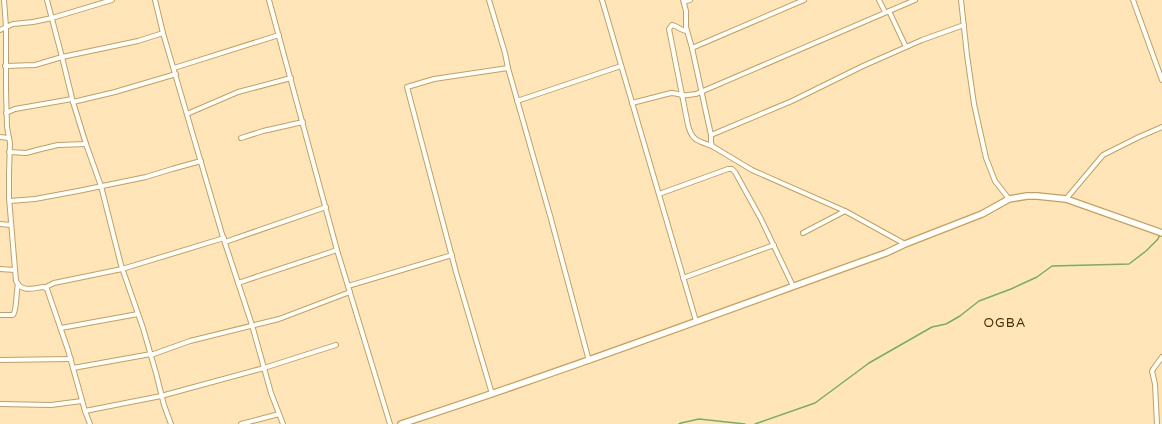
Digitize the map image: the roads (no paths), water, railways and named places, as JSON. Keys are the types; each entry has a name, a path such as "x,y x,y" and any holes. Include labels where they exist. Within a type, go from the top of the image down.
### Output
{"street":[{"path":"0,315 13,315 15,313 18,284 16,281 10,201 10,152 6,113 6,27 4,0"},
{"path":"47,0 72,100 101,186 122,269 151,355 161,396 171,424"},
{"path":"0,30 13,24 52,18 112,0"},
{"path":"154,0 224,240 283,424"},
{"path":"269,0 337,250 390,424"},
{"path":"489,0 551,219 589,361"},
{"path":"602,0 696,321"},
{"path":"690,0 683,1 686,11 686,27 692,48 711,135 710,142 712,146"},
{"path":"692,48 804,0"},
{"path":"879,0 906,47"},
{"path":"632,103 671,93 681,95 696,94 915,0"},
{"path":"961,0 966,55 974,104 986,158 995,181 1009,199"},
{"path":"1133,0 1162,80"},
{"path":"687,32 682,31 672,25 669,29 681,95 690,134 694,139 712,146 752,170 845,211 904,244"},
{"path":"711,135 792,101 863,66 922,40 964,25"},
{"path":"5,66 34,65 62,57 138,41 163,33"},
{"path":"174,68 279,35"},
{"path":"517,101 621,66"},
{"path":"492,394 452,255 407,86 434,79 508,68"},
{"path":"6,113 15,109 115,92 176,74"},
{"path":"187,114 238,92 291,78"},
{"path":"241,138 269,129 303,122"},
{"path":"1066,199 1103,155 1162,127"},
{"path":"0,137 9,138"},
{"path":"10,152 26,153 58,145 86,144"},
{"path":"10,201 78,191 146,176 201,161"},
{"path":"659,194 728,168 732,169 758,212 793,286"},
{"path":"401,424 589,361 886,253 904,244 982,214 1009,199 1036,196 1066,199 1162,233"},
{"path":"18,284 26,289 46,287 54,283 122,269 224,240 326,207"},
{"path":"803,233 845,211"},
{"path":"0,224 12,225"},
{"path":"683,278 774,245"},
{"path":"238,283 337,250"},
{"path":"348,286 452,255"},
{"path":"0,269 15,270"},
{"path":"46,287 71,359 85,412 90,424"},
{"path":"73,368 151,355 190,341 279,319 350,292"},
{"path":"61,328 138,314"},
{"path":"85,412 161,396 264,368 336,345"},
{"path":"1157,424 1155,384 1152,371 1160,364 1162,357"},
{"path":"0,360 71,359"},
{"path":"0,404 51,404 82,401"},
{"path":"241,424 279,414"}],"waterway":[{"path":"755,424 815,403 869,363 932,327 946,324 960,316 979,301 1037,277 1052,266 1129,264 1146,251 1158,239 1160,234"},
{"path":"679,424 699,419 745,424"}],"district":[{"name":"OGBA","path":"1005,322"}]}
